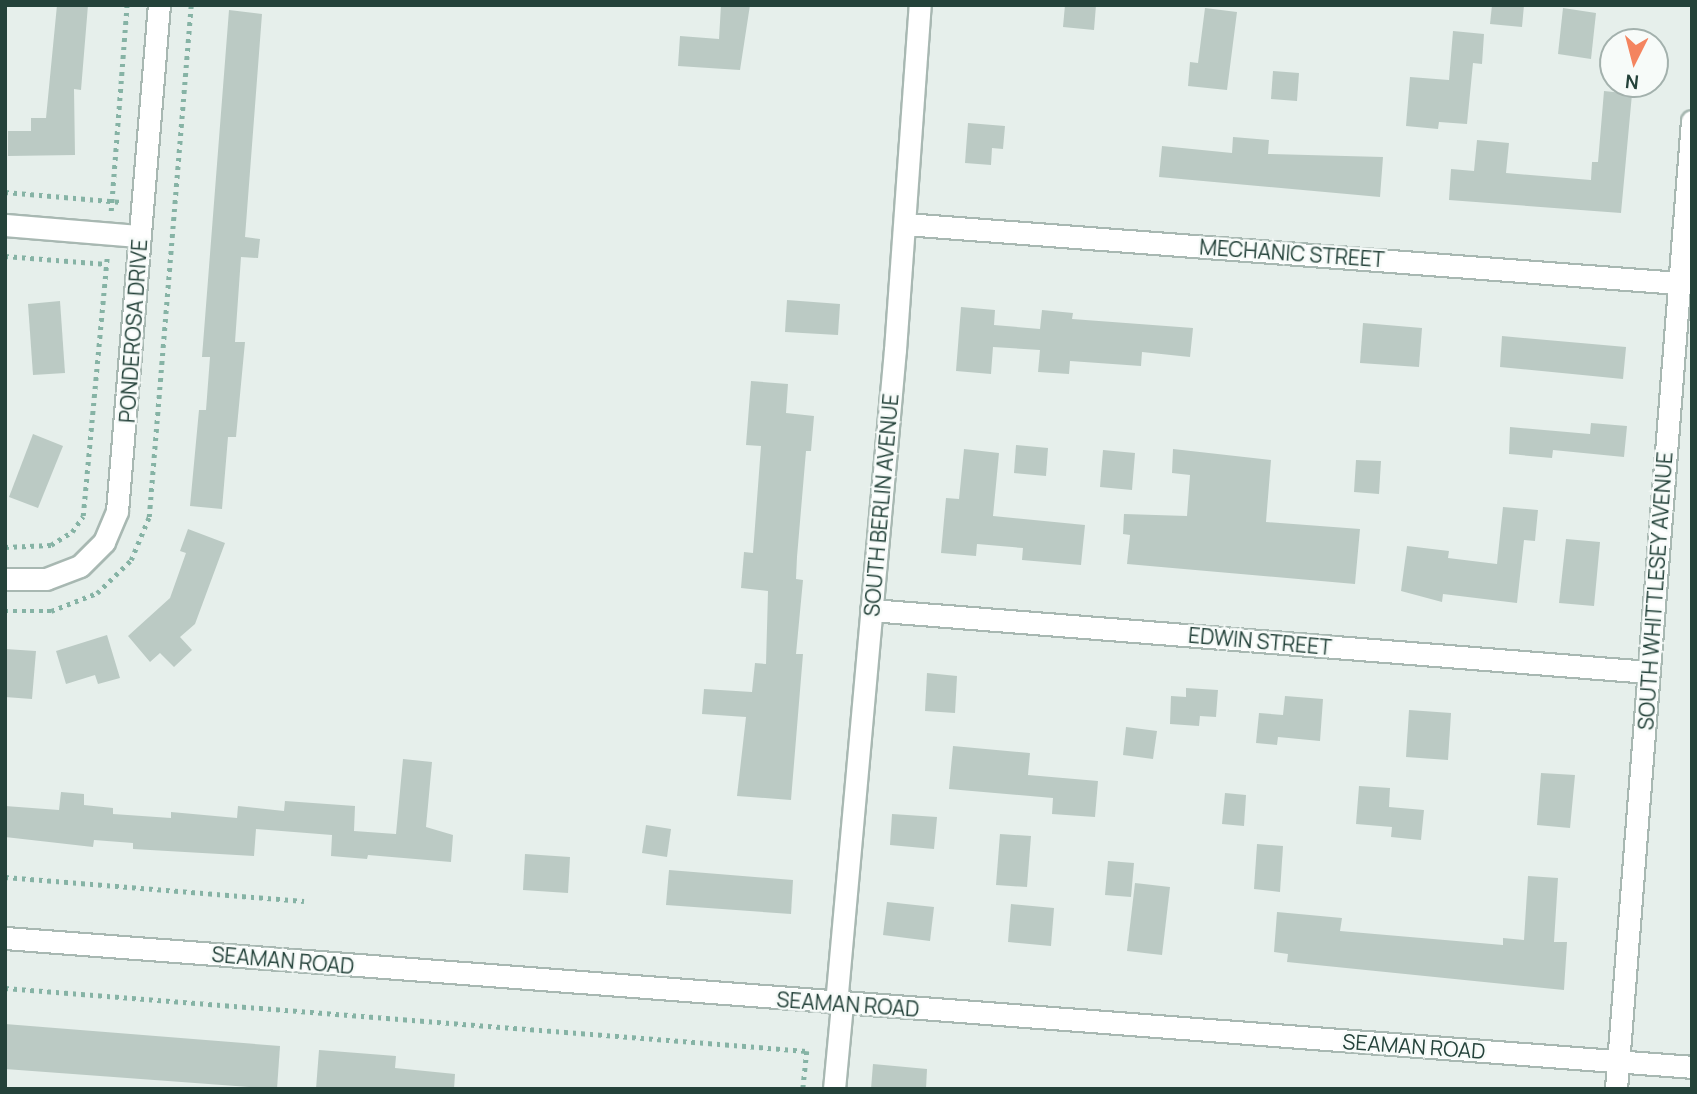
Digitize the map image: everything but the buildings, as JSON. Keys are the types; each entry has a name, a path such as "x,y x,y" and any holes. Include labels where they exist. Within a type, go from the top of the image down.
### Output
{"street":[{"name":"PONDEROSA DRIVE","path":"5,579 29,581 63,575 94,554 112,528 120,493 159,5"},
{"name":"SOUTH BERLIN AVENUE","path":"834,1089 871,610 905,224 920,5"},
{"name":"SOUTH WHITTLESEY AVENUE","path":"1616,1089 1692,121"},
{"name":"MECHANIC STREET","path":"905,224 1679,283"},
{"path":"5,225 140,236"},
{"name":"EDWIN STREET","path":"871,610 1648,672"},
{"name":"SEAMAN ROAD","path":"5,938 839,1004 1692,1067"}],"path":[{"path":"5,547 51,545 72,532 83,516 107,264 127,5"},
{"path":"5,192 111,201 174,210"},
{"path":"5,256 107,264"},
{"path":"5,877 304,901"},
{"path":"5,988 807,1051 803,1089"}]}
